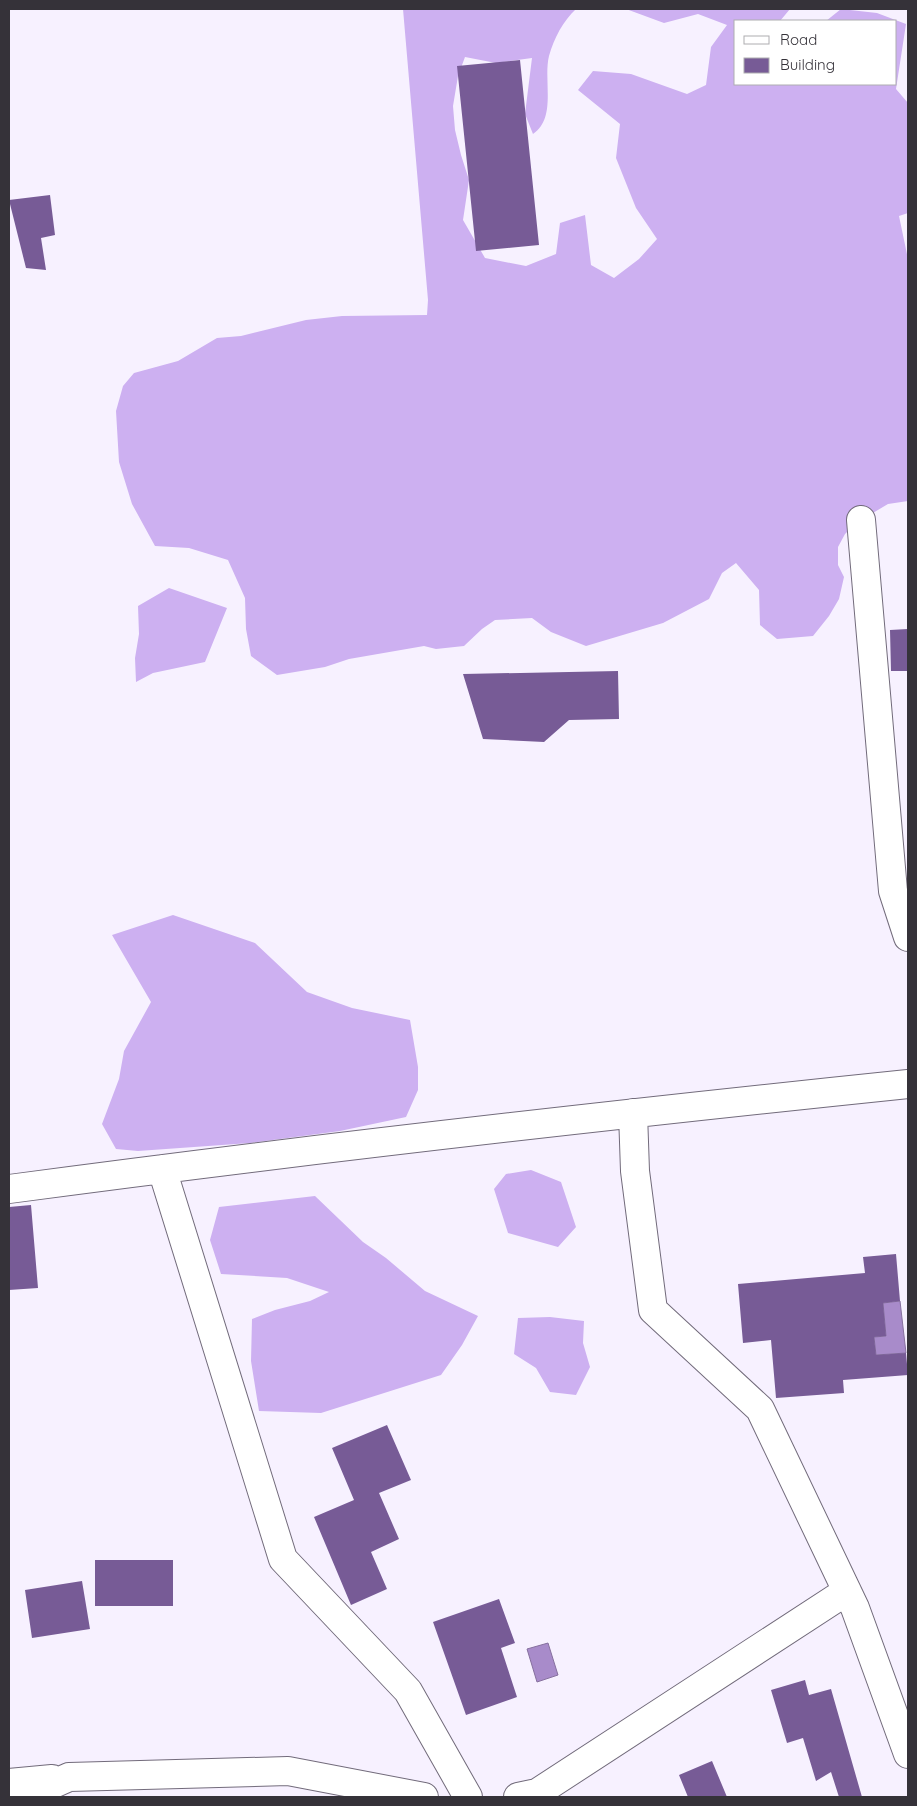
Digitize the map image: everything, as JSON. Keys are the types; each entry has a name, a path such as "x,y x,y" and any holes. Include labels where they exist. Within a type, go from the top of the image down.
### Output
{"street":[{"path":"861,520 893,891 908,937"},
{"path":"9,1190 162,1169 633,1112 908,1084"},
{"path":"633,1112 635,1171 653,1310 760,1409 855,1608 908,1754"},
{"path":"162,1169 283,1559 408,1691 468,1797"},
{"path":"518,1797 537,1793 847,1591"},
{"path":"9,1782 69,1777 288,1771 424,1797"},
{"path":"29,1797 31,1794 69,1777"}],"shaded area":[{"path":"403,9 576,9 563,24 551,49 548,66 547,109 540,127 533,134 525,114 532,58 496,63 465,57 458,76 453,106 455,130 469,180 463,220 485,258 526,266 556,254 560,223 585,215 591,265 614,278 639,259 657,239 636,208 616,158 620,124 578,90 593,71 631,74 687,94 706,85 711,47 727,25 698,14 664,23 626,9 790,9 781,20 734,20 734,85 897,85 896,89 908,103 908,213 899,216 908,259 908,501 888,504 856,523 845,534 838,547 838,565 844,577 839,599 829,616 813,636 777,639 760,625 759,590 736,563 722,573 709,599 663,623 586,646 551,632 532,618 495,620 464,646 436,649 424,646 349,659 325,667 277,675 251,656 246,629 245,598 228,560 189,548 155,546 132,504 119,462 116,411 123,386 134,373 178,361 217,338 241,336 306,320 342,316 427,315 428,300"},
{"path":"841,9 877,13 895,20 827,20"},
{"path":"897,21 906,24 897,82"},
{"path":"169,588 227,608 205,662 153,673 136,682 135,658 139,634 138,606"},
{"path":"173,915 255,943 307,992 352,1008 410,1020 418,1067 418,1090 406,1117 340,1131 250,1143 138,1151 116,1149 102,1124 119,1079 124,1051 151,1002 112,935"},
{"path":"531,1170 561,1182 576,1227 558,1247 508,1233 494,1189 506,1174"},
{"path":"315,1196 363,1242 386,1258 425,1291 478,1316 462,1345 441,1375 321,1413 259,1411 251,1361 252,1319 275,1310 310,1301 329,1292 287,1278 221,1274 210,1240 219,1207"},
{"path":"900,1301 906,1353 876,1355 874,1337 886,1336 883,1303"},
{"path":"550,1317 584,1321 583,1343 590,1367 576,1395 550,1392 536,1368 514,1354 518,1318"},
{"path":"548,1643 558,1675 537,1682 527,1649"}],"building":[{"path":"520,60 539,245 476,251 457,66"},
{"path":"50,195 55,235 41,238 46,270 26,268 9,200"},
{"path":"908,629 908,671 891,671 890,630"},
{"path":"618,671 619,719 569,720 544,742 483,739 463,674"},
{"path":"31,1205 38,1288 9,1290 9,1207"},
{"path":"896,1254 900,1301 883,1303 886,1336 874,1337 876,1355 906,1353 908,1375 843,1380 844,1393 776,1398 771,1340 743,1343 738,1284 865,1273 863,1257"},
{"path":"387,1425 411,1480 379,1493 399,1539 371,1552 387,1589 351,1605 314,1517 354,1500 332,1448"},
{"path":"95,1560 173,1560 173,1606 95,1606"},
{"path":"82,1581 90,1629 32,1638 25,1590"},
{"path":"499,1599 515,1643 501,1648 517,1697 466,1715 433,1622"},
{"path":"805,1680 809,1695 831,1689 862,1797 839,1797 831,1772 816,1781 803,1738 787,1743 771,1690"},
{"path":"712,1761 727,1797 688,1797 679,1775"}]}
